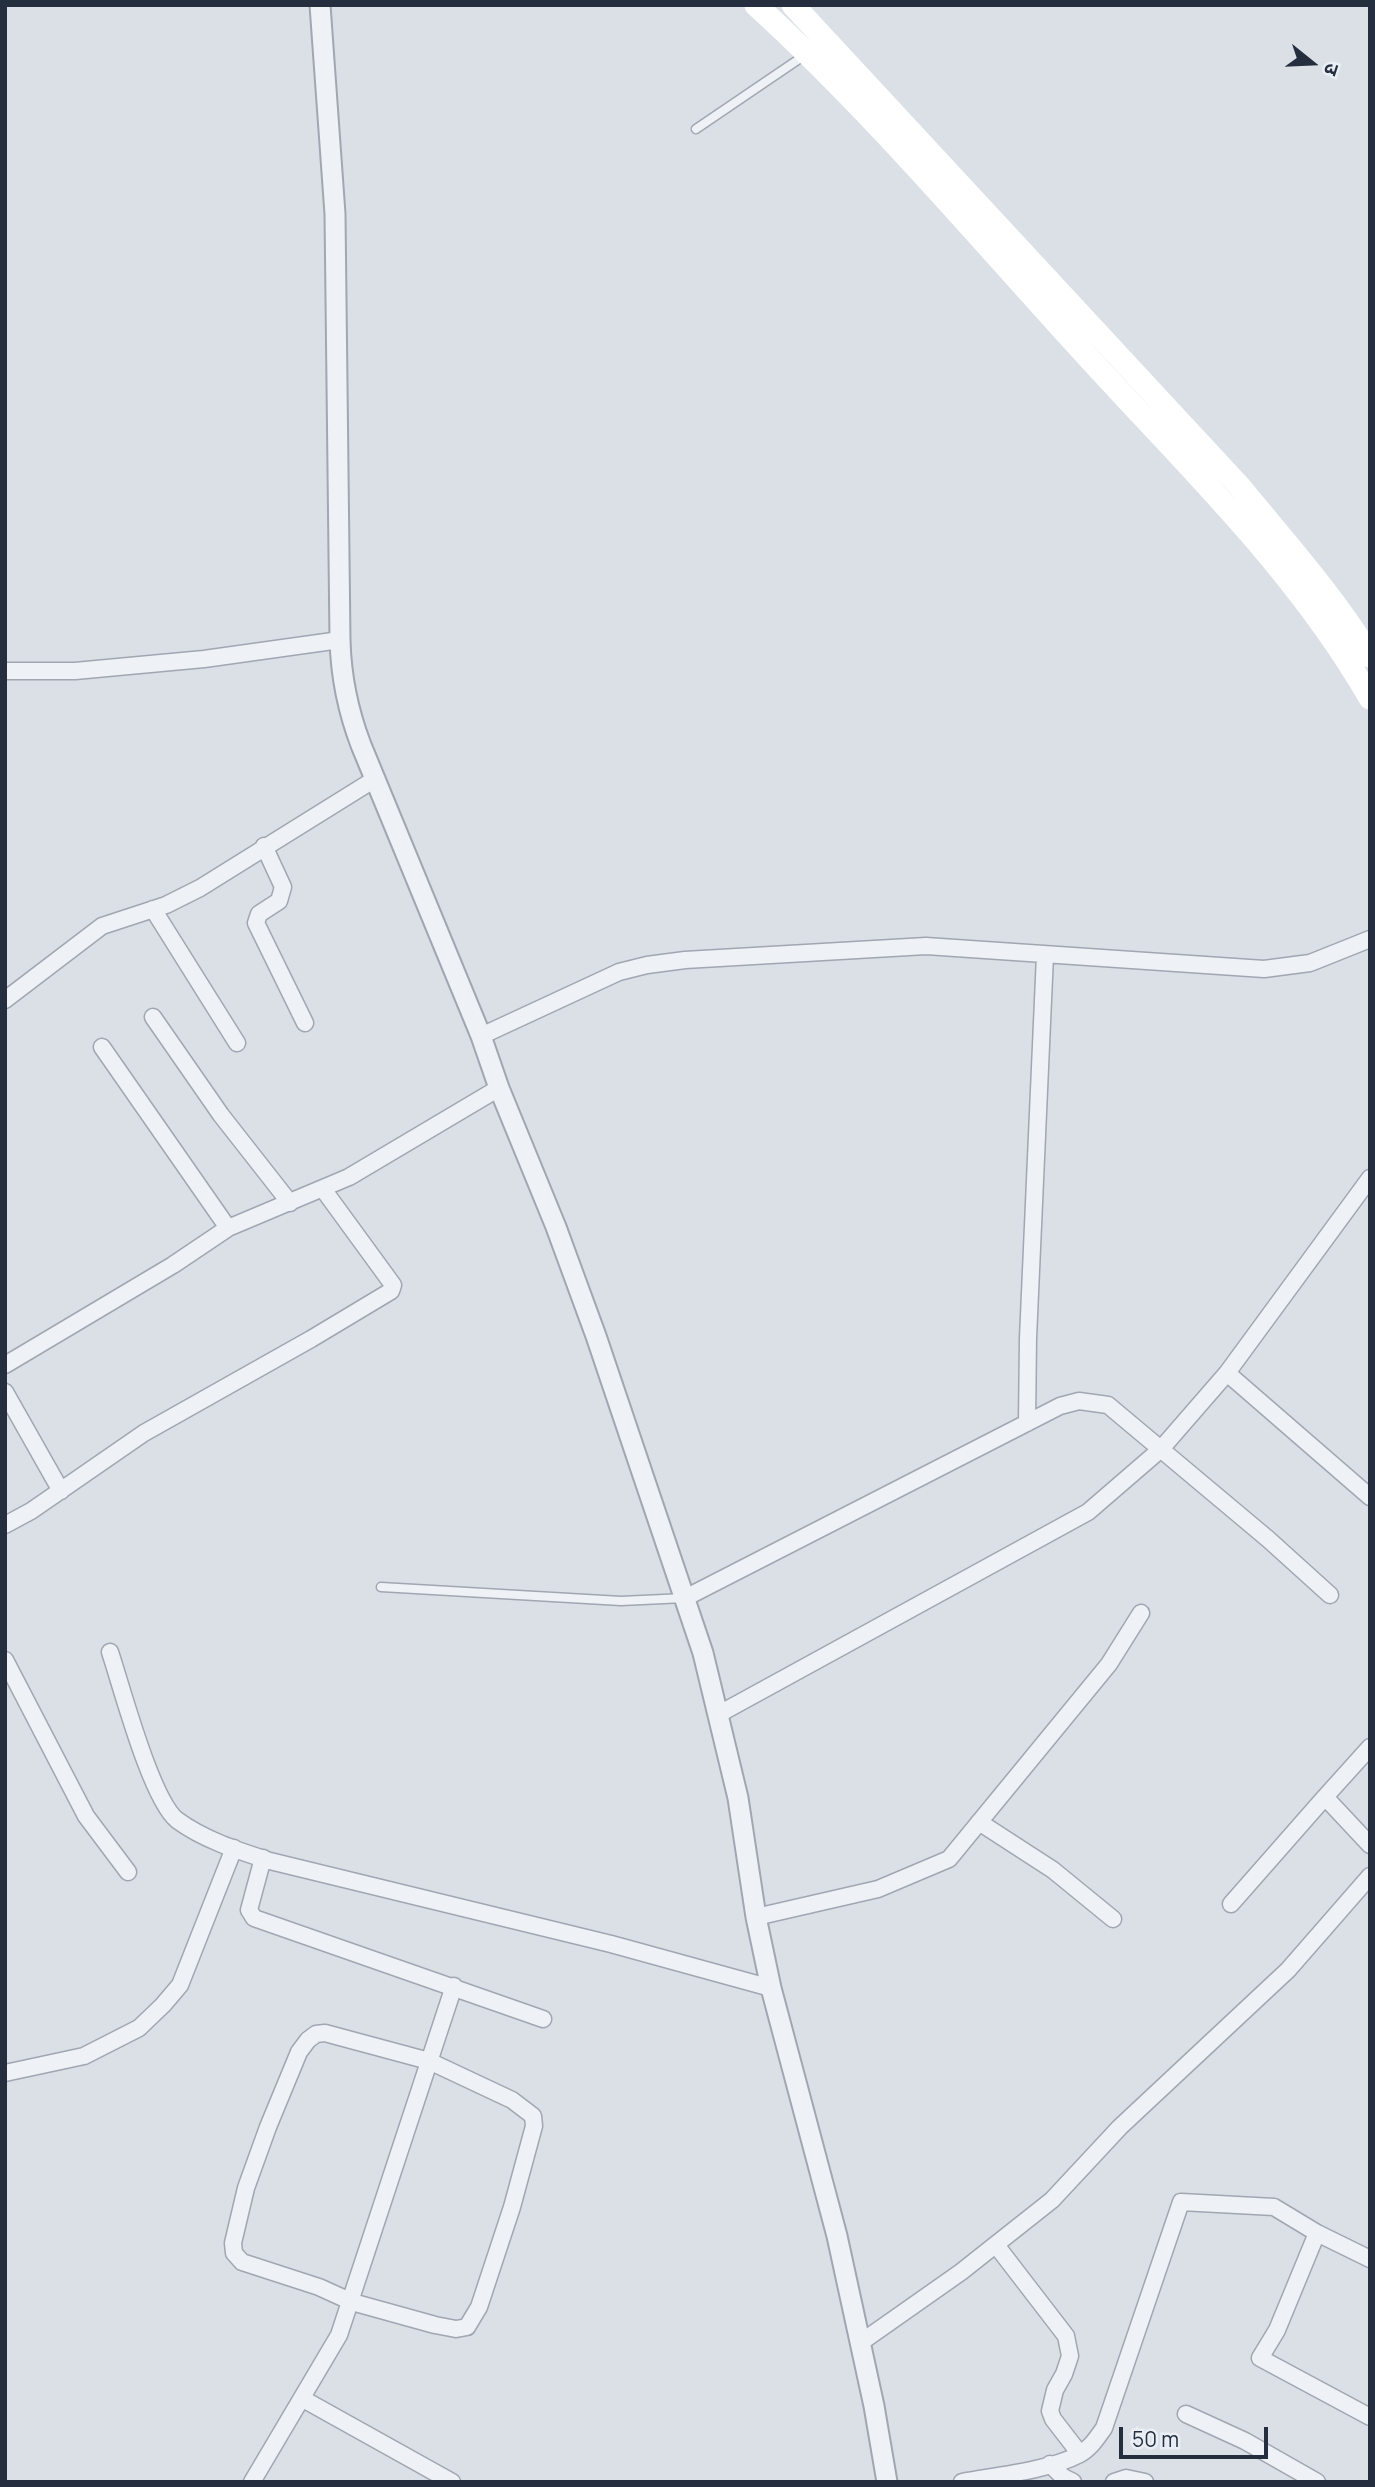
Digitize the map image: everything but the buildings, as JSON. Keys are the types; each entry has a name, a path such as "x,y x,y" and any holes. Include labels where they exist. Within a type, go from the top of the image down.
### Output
{"main road":[{"path":"756,5 858,103 1099,369 1214,490 1300,592 1370,698"},
{"path":"793,5 1240,487 1366,642"}],"street":[{"path":"320,5 335,214 340,640 343,685 351,719 556,1227 685,1598 719,1714 738,1798 756,1917 771,1988 837,2236 887,2482"},
{"path":"5,671 75,671 179,662 340,640"},
{"path":"5,1000 102,926 166,905 200,888 375,779"},
{"path":"264,846 283,887 279,901 259,914 256,923 305,1024"},
{"path":"153,909 237,1043"},
{"path":"481,1036 619,972 685,960 926,946 1264,969 1310,963 1370,939"},
{"path":"1027,1423 1028,1338 1045,955"},
{"path":"153,1017 221,1115 290,1203"},
{"path":"102,1047 228,1228"},
{"path":"5,1365 173,1265 228,1228 349,1177 499,1088"},
{"path":"719,1714 1088,1512 1161,1449 1227,1373 1370,1178"},
{"path":"5,1525 31,1511 144,1433 312,1339 391,1291 393,1285 323,1189"},
{"path":"1227,1373 1370,1497"},
{"path":"5,1392 61,1491"},
{"path":"685,1598 1060,1406 1079,1401 1108,1405 1268,1539 1330,1595"},
{"path":"756,1917 878,1889 949,1859 1110,1664 1141,1614"},
{"path":"110,1652 162,1802 176,1819 220,1843 263,1858 611,1944 771,1988"},
{"path":"5,1660 86,1816 128,1872"},
{"path":"1231,1904 1370,1747"},
{"path":"1325,1797 1370,1845"},
{"path":"979,1822 1053,1870 1113,1919"},
{"path":"5,2073 84,2056 139,2028 163,2005 180,1985 234,1848"},
{"path":"263,1858 249,1910 254,1918 543,2019"},
{"path":"860,2343 996,2245 1052,2200 1119,2127 1288,1970 1370,1876"},
{"path":"252,2482 340,2335 454,1986"},
{"path":"325,2033 429,2061 512,2100 533,2116 534,2126 512,2207 479,2307 467,2327 456,2329 435,2325 352,2302 318,2287 239,2260 234,2253 233,2243 246,2188 294,2065 308,2040 316,2034 325,2033"},
{"path":"962,2482 1050,2464 1080,2454 1094,2442 1104,2428 1181,2202 1275,2207 1317,2233 1370,2259"},
{"path":"1317,2233 1277,2330 1260,2358 1370,2417"},
{"path":"996,2245 1066,2336 1070,2356 1055,2390 1050,2411 1080,2454"},
{"path":"303,2399 452,2482"},
{"path":"1186,2414 1245,2441 1317,2482"},
{"path":"1050,2464 1063,2477 1073,2482"},
{"path":"1114,2482 1126,2478 1145,2482"}],"lane":[{"path":"696,129 807,53"},
{"path":"380,1587 621,1601 685,1598"}]}
